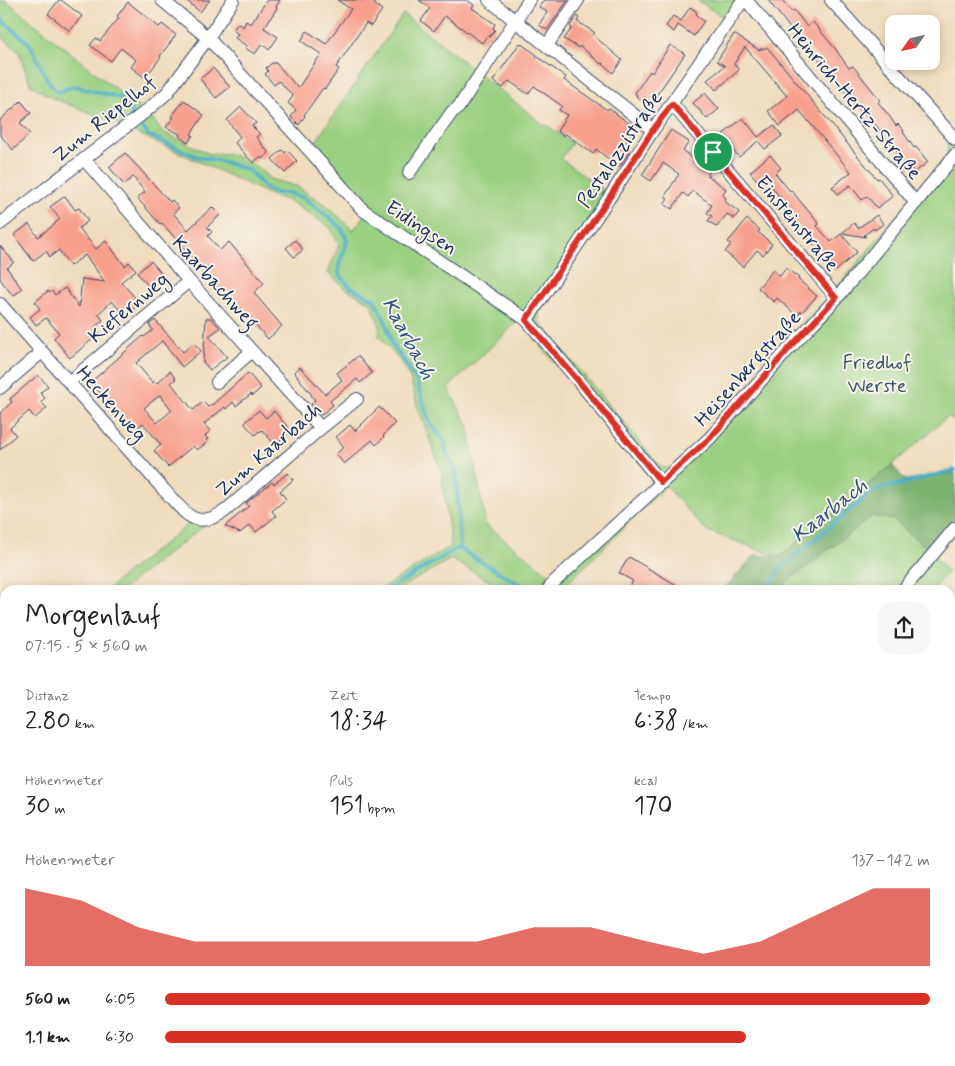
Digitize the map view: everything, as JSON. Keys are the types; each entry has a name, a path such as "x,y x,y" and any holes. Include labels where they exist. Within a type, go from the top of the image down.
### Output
{"street":[{"name":"Eidingsen","path":"162,0 208,38 363,210 526,320 661,482"},
{"name":"Zum Riepelhof","path":"0,224 167,93 208,38 233,0"},
{"path":"489,0 653,130"},
{"path":"409,173 452,112 458,108 529,0"},
{"path":"547,45 578,0"},
{"name":"Pestalozzistraße","path":"526,320 653,130 744,0"},
{"name":"Heinrich-Hertz-Straße","path":"744,0 916,203"},
{"path":"831,0 955,139"},
{"name":"Einsteinstraße","path":"672,104 836,298"},
{"name":"Heisenbergstraße","path":"552,585 710,438 836,298 955,155"},
{"name":"Kaarbachweg","path":"84,160 320,428"},
{"name":"Kiefernweg","path":"69,382 189,281"},
{"name":"Heckenweg","path":"0,304 181,507 193,518 202,521"},
{"path":"217,382 252,351"},
{"path":"0,388 42,352"},
{"name":"Zum Kaarbach","path":"202,521 216,518 225,511 356,399"},
{"path":"907,585 955,528"}],"green space":[{"name":"Friedhof Werste","path":"0,0 5,0 153,119 161,131 210,154 231,154 256,166 270,179 296,186 326,205 353,230 363,218 369,206 314,144 403,14 544,125 572,143 561,159 608,193 539,309 540,323 661,467 670,468 708,433 780,348 840,284 947,156 948,142 955,150 955,422 948,416 892,465 779,557 705,530 666,486 566,585 496,585 451,559 406,585 387,585 451,546 441,470 418,408 410,378 399,360 379,336 380,326 371,303 346,289 328,273 339,245 330,227 289,201 273,196 104,118 52,98 30,84 19,52 0,35","holes":["518,321 651,477 650,487 554,578 486,525 468,425 448,388"]},
{"path":"697,0 736,0 724,18"},
{"path":"892,465 905,480 955,473 955,518 928,549 894,520 872,516 784,585 728,585 755,555 780,557"},
{"path":"872,516 894,519 928,549 948,572 936,585 784,585"},
{"path":"190,523 204,526 128,585 113,585"}],"building":[{"path":"59,0 82,16 70,31 48,14"},
{"path":"186,0 210,0 200,12"},
{"path":"267,0 280,0 264,28 278,37 269,50 262,44 255,54 245,48 247,46 235,38 238,34 233,30 238,23 243,27 246,21 251,24"},
{"path":"337,0 376,0 374,4 382,10 371,26 366,23 336,67 339,69 325,89 323,88 299,125 291,117 296,110 288,103 293,96 279,81 274,85 265,74 268,71 266,68 272,63 276,63 298,88 321,54 301,41 307,31 326,44 351,9"},
{"path":"419,0 467,0 474,5 472,8 495,24 493,28 495,30 482,43 445,16 434,31 421,21 430,8"},
{"path":"544,0 568,0 547,30 539,25 547,12 539,7"},
{"path":"768,0 782,0 792,12 794,10 807,27 813,22 849,68 853,66 880,100 878,102 896,126 898,124 914,148 916,147 928,162 914,173 911,168 907,171 899,160 902,158 866,113 864,115 795,30 793,32"},
{"path":"128,2 159,27 162,24 176,35 145,78 131,67 136,60 121,48 111,61 90,45 96,38 100,41 119,18 117,16"},
{"path":"690,7 704,21 694,36 678,25 674,32 666,26 673,16 681,21"},
{"path":"577,16 579,18 577,21 595,33 593,35 622,60 613,73 580,46 579,48 564,39 572,28 570,26"},
{"path":"734,34 759,50 767,47 893,196 877,208 867,196 862,200 850,185 838,194 832,187 851,172 799,110 780,126 768,111 787,96 745,47 734,64 739,70 716,90 707,80 725,66 717,61"},
{"path":"520,43 566,77 564,80 607,110 609,108 636,129 626,143 628,144 624,148 629,152 619,167 596,149 593,154 566,134 564,136 557,131 567,115 559,110 562,106 534,86 528,94 509,81 503,88 493,81"},
{"path":"670,45 685,54 649,106 636,96 635,93 650,71 652,73"},
{"path":"213,68 230,87 216,98 200,79"},
{"path":"705,93 719,109 707,119 693,103"},
{"path":"184,100 204,115 191,134 193,135 188,143 179,136 180,134 166,127"},
{"path":"21,101 31,113 20,123 30,134 13,150 0,135 0,120"},
{"path":"241,107 256,123 252,126 260,134 256,137 269,153 253,163 235,143 240,137 227,120"},
{"path":"743,118 758,137 774,125 782,136 765,149 758,141 739,157 721,136"},
{"path":"671,130 689,142 683,151 710,171 707,175 726,189 722,195 726,198 724,201 739,212 734,219 727,214 717,227 708,221 712,216 707,213 712,205 693,191 688,197 683,193 672,209 664,204 668,198 665,196 679,174 663,163 651,181 642,175"},
{"path":"282,150 285,153 287,150 297,161 285,173 272,159"},
{"path":"125,153 170,202 172,200 179,208 173,213 188,230 212,207 220,215 207,227 212,232 208,236 220,250 229,242 264,283 254,293 282,326 268,339 238,305 235,307 218,287 216,288 203,273 204,271 162,223 160,224 137,198 145,192 133,177 124,185 109,167"},
{"path":"770,155 781,168 775,173 819,224 817,226 831,242 841,234 857,252 836,271 781,206 778,200 781,198 766,180 761,185 750,172"},
{"path":"65,196 75,210 79,208 88,221 79,228 96,249 106,241 125,266 129,262 136,270 121,282 140,303 125,316 112,301 98,314 103,320 95,327 100,333 70,358 54,338 59,333 46,318 36,325 30,317 40,309 35,302 48,291 50,293 52,291 55,295 65,288 79,307 82,279 105,282 85,255 70,266 59,250 50,257 46,251 33,261 14,235 29,224 38,237 55,224 60,219 50,207"},
{"path":"877,215 883,224 864,235 866,237 842,233 854,223 858,228"},
{"path":"747,219 772,244 763,255 757,250 743,267 725,252 731,244 728,242"},
{"path":"295,240 303,250 294,257 286,248"},
{"path":"0,246 14,262 7,268 22,289 13,296 0,279"},
{"path":"151,261 167,280 153,291 137,273"},
{"path":"786,268 817,296 797,316 777,298 774,302 758,288 773,270 780,276"},
{"path":"206,318 211,318 220,328 209,336 227,357 210,370 203,362"},
{"path":"155,320 183,352 194,343 201,351 182,367 162,341 136,363 153,383 155,381 157,383 170,371 176,379 171,383 193,410 203,402 208,407 212,405 248,373 261,388 236,406 233,402 226,409 225,407 204,424 210,431 205,436 208,442 197,450 193,446 168,467 154,451 161,445 143,423 135,431 91,382 143,336 153,330 149,325","holes":["160,395 172,410 157,423 144,408"]},
{"path":"358,356 372,373 360,383 357,379 330,401 333,405 321,415 311,404 315,400 294,372 300,367 325,394 342,380 337,373"},
{"path":"38,375 48,386 40,393 45,398 41,402 47,408 35,418 29,411 10,428 16,435 0,450 0,413 12,402 10,399"},
{"path":"379,407 395,423 376,445 372,440 344,464 336,454 344,447 336,437 350,425 355,431"},
{"path":"259,410 266,418 274,411 291,431 275,445 262,430 255,435 244,423"},
{"path":"288,473 293,480 280,491 286,499 272,511 276,516 256,532 250,525 240,533 225,526 249,506 246,503 272,482 274,484"},
{"path":"629,557 677,585 630,585 633,581 619,573"}],"waterway":[{"name":"Kaarbach","path":"0,17 30,44 47,79 57,92 74,86 121,98 148,135 198,157 217,160 249,170 265,188 276,193 288,193 304,198 342,229 347,241 339,265 339,274 350,287 374,299 386,323 392,344 416,379 430,423 445,441 446,452 456,471 460,549 521,585"},
{"name":"Kaarbach","path":"770,585 783,566 873,491 955,470"},
{"path":"395,585 456,549 460,549"}],"route":[{"path":"672,104 713,152 836,298 710,438 661,482 526,320 672,104"}]}
